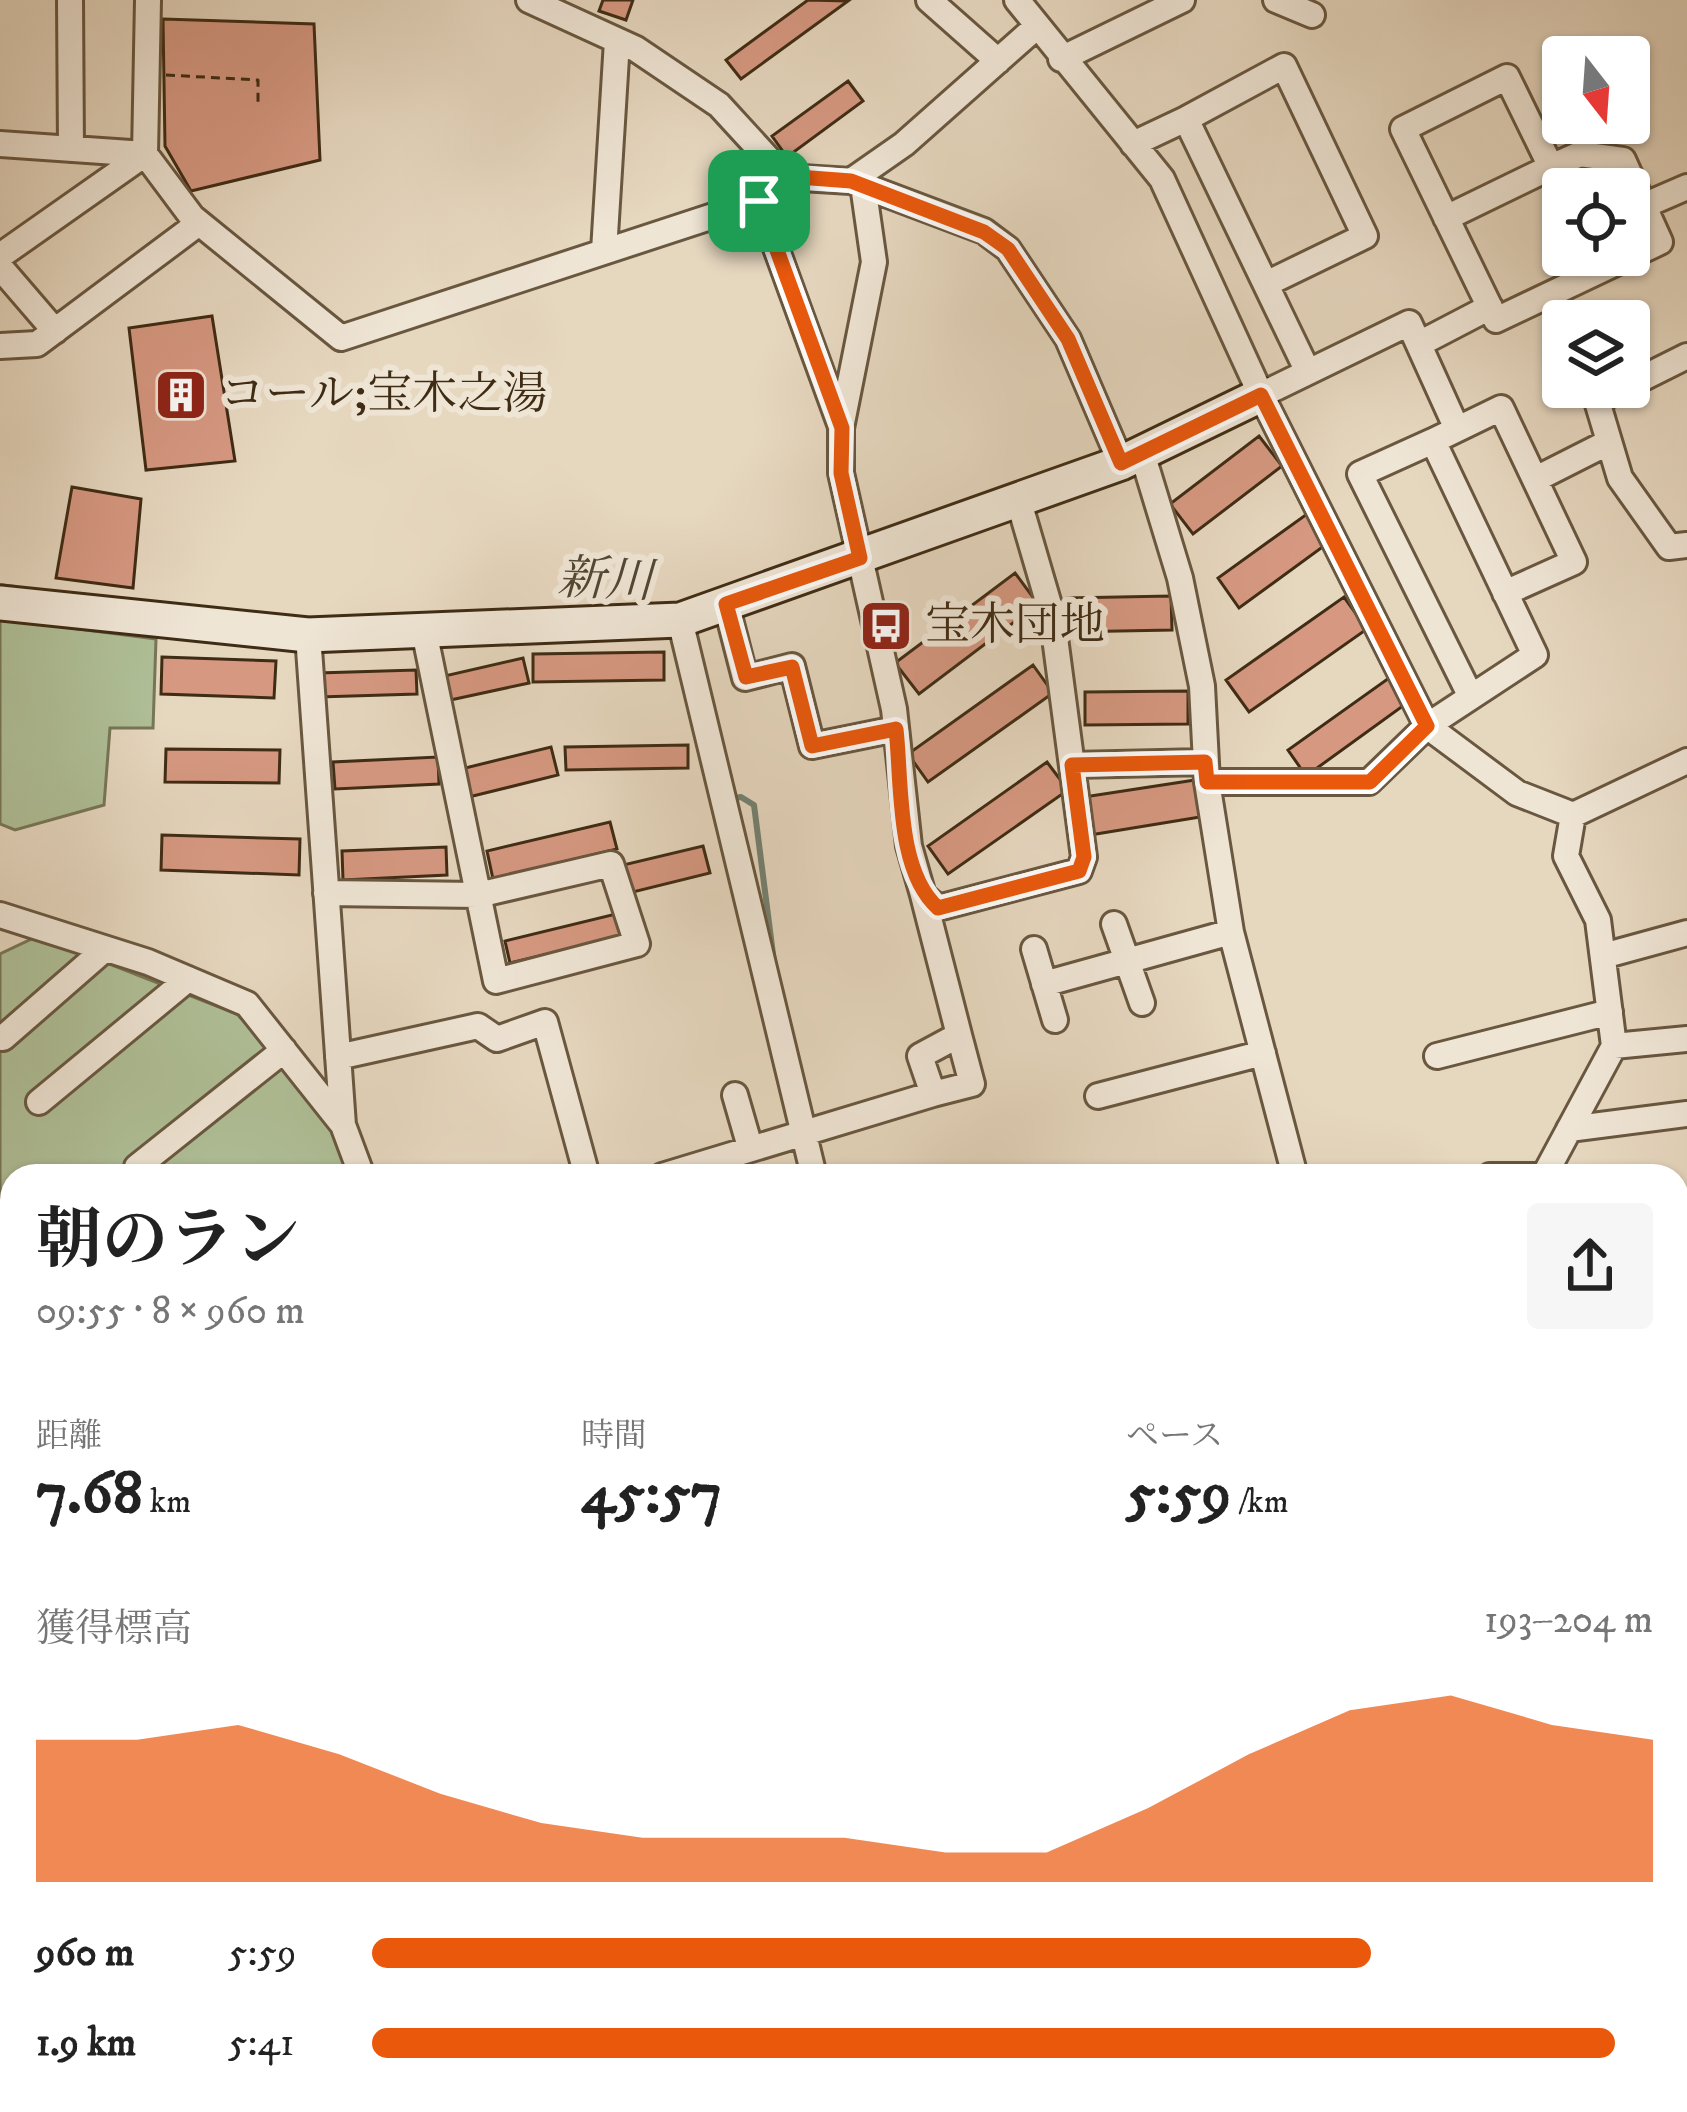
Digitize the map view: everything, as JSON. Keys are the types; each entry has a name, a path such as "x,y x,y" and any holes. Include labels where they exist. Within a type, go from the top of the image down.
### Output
{"street":[{"path":"70,0 71,149"},
{"path":"148,0 145,154 199,223 341,338 759,201 785,176"},
{"path":"529,0 616,40 719,105 785,176 857,183 984,232 1008,249 1068,339 1131,458 1180,578 1202,686 1206,772 1231,932 1292,1164"},
{"path":"929,0 998,61"},
{"path":"1016,0 1034,28 1162,179 1261,395 1427,726 1517,793 1573,815 1687,761"},
{"path":"1061,59 1183,0"},
{"path":"1276,0 1312,15"},
{"path":"857,183 1034,28"},
{"path":"604,251 616,40"},
{"path":"1133,144 1284,66 1365,236 1266,284"},
{"path":"1551,167 1507,77 1402,129 1496,320 1589,276"},
{"path":"1186,119 1309,372"},
{"path":"0,144 145,154"},
{"path":"0,256 145,154"},
{"path":"1446,218 1580,154 1623,160 1626,168"},
{"path":"698,1164 972,1084 909,846 896,729 841,473 842,428 874,262 857,183"},
{"path":"1650,203 1687,187"},
{"path":"759,201 842,428"},
{"path":"1650,221 1660,242 1650,247"},
{"path":"0,346 37,344 199,223"},
{"path":"0,267 55,331"},
{"path":"1419,344 1490,307"},
{"path":"0,603 308,634 680,620 1131,458 1409,323 1457,429"},
{"path":"1650,374 1687,356"},
{"path":"1471,697 1360,474 1501,408 1574,562 1505,593"},
{"path":"1599,408 1619,478 1669,547 1687,545"},
{"path":"1072,765 1370,782 1427,726 1535,655 1432,441"},
{"path":"1536,478 1609,442"},
{"path":"923,895 938,908 1079,871 1084,857 1052,615 1019,502"},
{"path":"726,604 746,677 792,667 812,746 896,729"},
{"path":"680,620 811,1164"},
{"path":"326,893 478,895 611,864 637,944 496,981 478,895 424,631"},
{"path":"308,634 343,1125 358,1164"},
{"path":"1550,1164 1614,1046 1598,920 1566,856 1573,815"},
{"path":"0,915 105,949 247,1004 343,1125"},
{"path":"1114,924 1142,1004"},
{"path":"1044,984 1231,932"},
{"path":"1603,956 1687,933"},
{"path":"3,1038 105,949"},
{"path":"1034,949 1055,1019"},
{"path":"39,1102 188,979"},
{"path":"1437,1056 1610,1012"},
{"path":"338,1057 478,1026 496,1039 545,1022 584,1164"},
{"path":"932,1094 920,1056 959,1035"},
{"path":"1614,1046 1687,1039"},
{"path":"141,1164 284,1051"},
{"path":"1098,1096 1263,1053"},
{"path":"735,1095 750,1147"},
{"path":"1569,1129 1687,1114"}],"path":[{"path":"147,74 258,80 258,107"}],"green space":[{"path":"0,619 156,639 153,728 110,728 104,805 15,830 0,824"},
{"path":"38,936 237,1014 335,1120 351,1164 0,1164 0,954"}],"building":[{"path":"603,0 633,0 626,20 599,11"},
{"path":"808,0 848,1 741,79 726,60"},
{"path":"163,19 314,24 320,160 191,191 165,146"},
{"path":"848,81 863,101 787,157 772,136"},
{"name":"コール;宝木之湯","path":"212,316 235,461 146,470 129,328"},
{"path":"1259,436 1282,466 1193,534 1170,504"},
{"path":"72,487 141,499 133,588 56,578"},
{"path":"1307,514 1328,543 1239,608 1218,578"},
{"path":"1015,573 1038,604 919,694 895,663"},
{"path":"1171,596 1172,630 1067,632 1067,598"},
{"path":"1344,597 1367,629 1249,712 1226,680"},
{"path":"664,652 664,680 533,682 533,654"},
{"path":"162,657 276,661 274,698 161,694"},
{"path":"523,658 529,683 446,701 440,677"},
{"path":"1033,665 1053,693 928,782 908,754"},
{"path":"416,670 417,694 319,697 318,673"},
{"path":"1389,678 1407,703 1306,776 1288,750"},
{"path":"1188,691 1188,724 1085,725 1085,692"},
{"path":"688,745 688,768 566,770 565,747"},
{"path":"551,747 558,775 469,797 461,769"},
{"path":"166,749 280,750 279,783 165,782"},
{"path":"438,757 439,784 335,789 333,762"},
{"path":"1047,762 1068,790 948,874 928,846"},
{"path":"1195,780 1200,817 1090,835 1084,797"},
{"path":"610,822 617,849 493,879 487,851"},
{"path":"162,835 300,839 299,875 161,870"},
{"path":"703,846 710,873 629,893 623,865"},
{"path":"446,847 447,875 343,880 342,851"},
{"path":"624,912 629,935 510,963 505,941"}],"waterway":[{"name":"新川","path":"0,586 15,588"},
{"name":"新川","path":"729,799 741,797 754,805 774,962"}],"place":[{"name":"コール;宝木之湯","path":"181,395"},
{"name":"宝木団地","path":"886,626"}],"route":[{"path":"785,176 851,181 984,232 1008,249 1037,284 1068,339 1121,463 1261,395 1427,726 1370,782 1207,782 1205,762 1072,765 1084,857 1079,871 938,908 923,895 909,846 896,729 812,746 792,667 746,677 726,604 860,558 841,473 842,428 759,201 785,176"}]}
